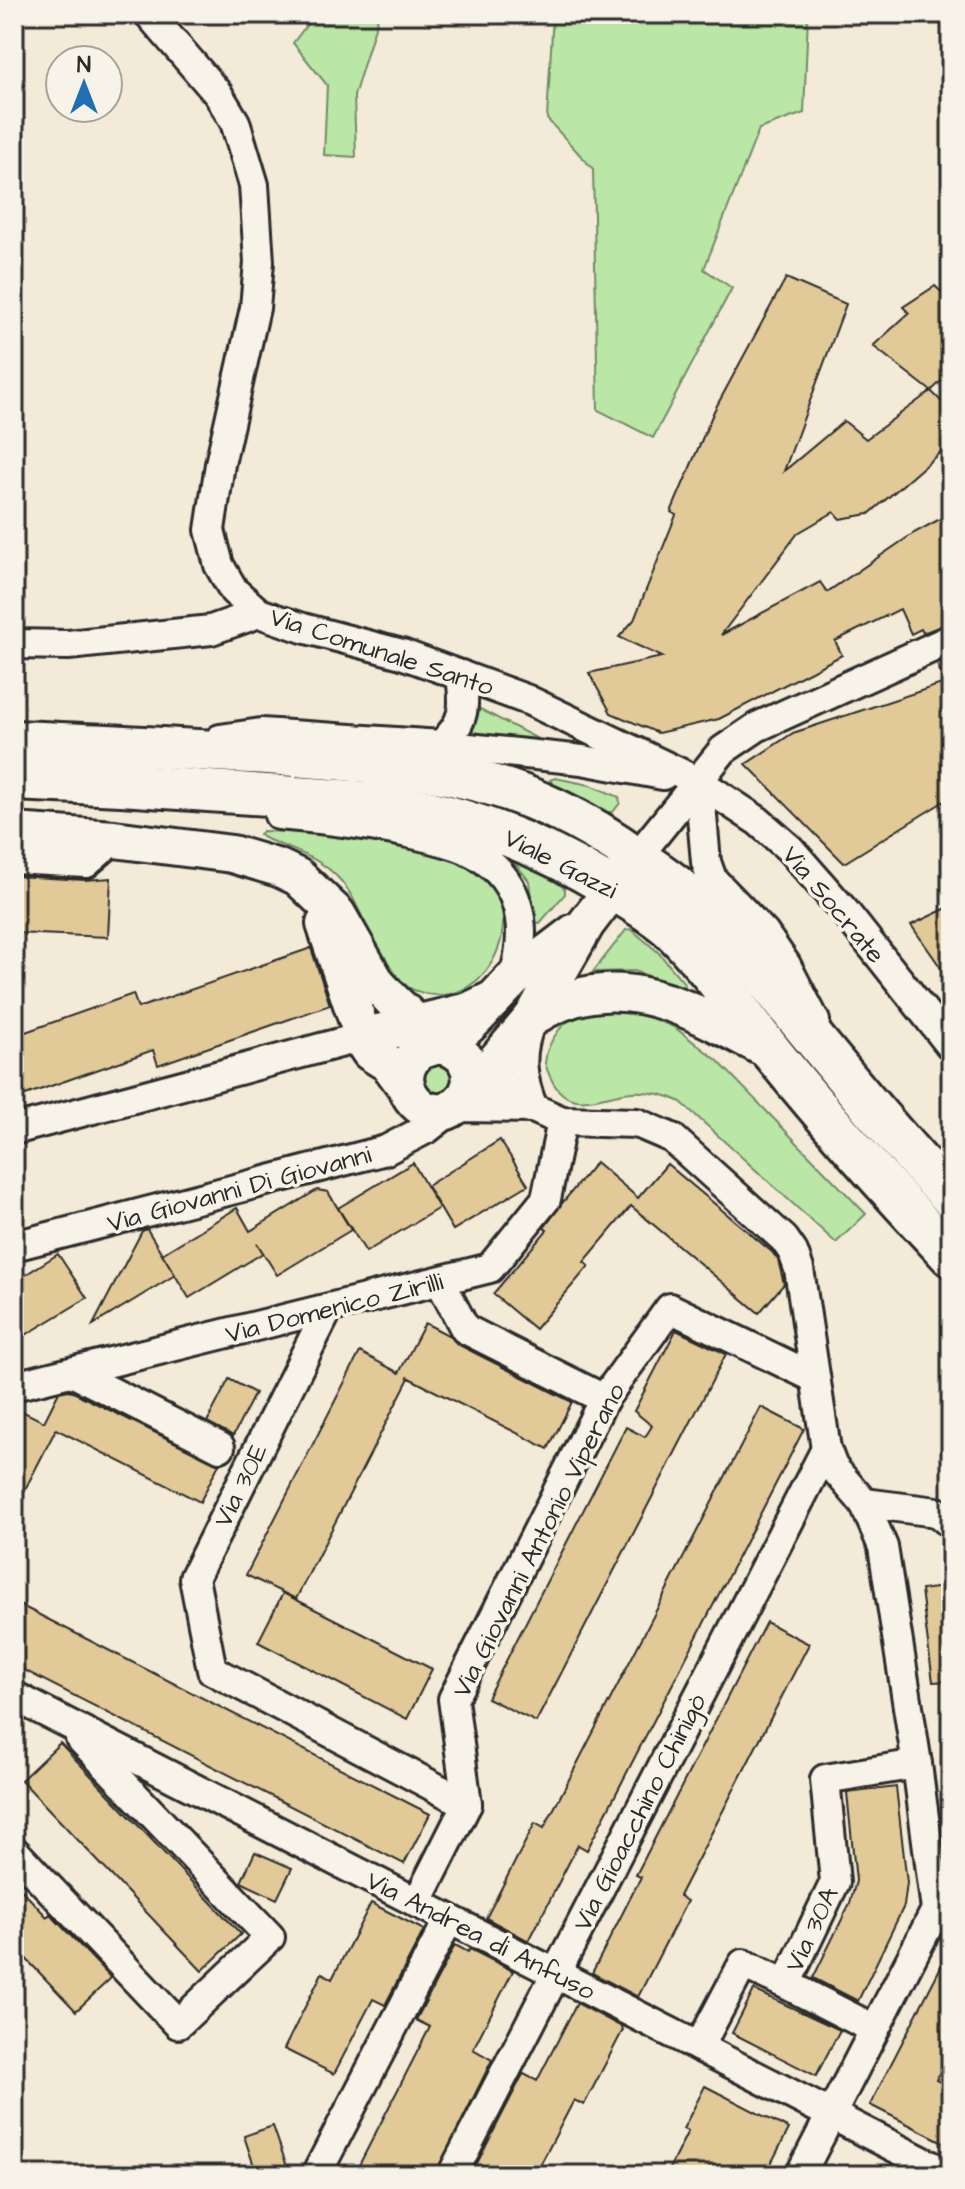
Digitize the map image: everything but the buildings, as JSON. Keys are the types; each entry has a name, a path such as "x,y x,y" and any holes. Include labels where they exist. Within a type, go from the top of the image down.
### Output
{"main road":[{"name":"Viale Gazzi","path":"14,741 165,747 390,763 483,780 540,801 603,832 692,898 744,952 840,1070 951,1197"},
{"name":"Viale Gazzi","path":"14,780 423,808 511,835 581,870 649,912 670,929 716,979 772,1052 898,1199 951,1256"}],"street":[{"name":"Via Comunale Santo","path":"149,14 218,94 235,122 254,185 259,262 255,308 218,476 210,530 219,565 234,591 259,613 388,650 528,700 699,782"},
{"path":"14,644 68,645 180,634 211,630 259,613"},
{"path":"533,1108 524,1085 521,1062 524,1039 533,1017 586,924 723,750 757,727 951,639"},
{"path":"441,745 456,731 465,708 461,675"},
{"path":"165,747 261,733 441,745 582,760 699,782"},
{"path":"699,782 706,862 712,879 764,933 786,965 840,1070"},
{"name":"Via Socrate","path":"699,782 758,821 790,849 845,912 951,1046"},
{"path":"121,785 259,813 389,829 467,849 496,870 517,901 523,930 521,954 503,989"},
{"path":"14,832 114,839 232,854 298,877 337,914 377,984 454,1067"},
{"path":"14,859 86,863 114,839"},
{"path":"312,888 362,1037 370,1052 389,1064 406,1087"},
{"path":"586,924 503,989 464,1029 454,1067 445,1111 425,1109 409,1096 406,1087 405,1076 412,1057 420,1050 454,1067 533,1108 562,1121 637,1123 672,1138 784,1239 793,1252 799,1269 826,1449 833,1467 864,1503 876,1526 889,1572 943,1914 874,2029 800,2175"},
{"path":"454,1067 556,1002 597,992 651,995 700,1015 772,1052"},
{"path":"14,1130 362,1037 454,1067 533,1108"},
{"name":"Via Giovanni Di Giovanni","path":"14,1246 386,1150 428,1128 454,1067"},
{"name":"Via Domenico Zirilli","path":"14,1386 490,1268 546,1199 562,1121"},
{"path":"440,1281 465,1329 604,1399"},
{"name":"Via Giovanni Antonio Viperano","path":"467,1804 453,1699 604,1399 670,1308 815,1378"},
{"name":"Via 30E","path":"328,1309 194,1578 212,1670 467,1804"},
{"path":"72,1372 220,1447"},
{"name":"Via Gioacchino Chinigò","path":"452,2175 826,1449"},
{"path":"864,1503 937,1512 951,1524"},
{"name":"Via Andrea di Anfuso","path":"14,1696 949,2175"},
{"path":"14,1851 178,2024 270,1937 66,1723"},
{"name":"Via 30A","path":"699,2047 743,1964 786,1984 835,1882 825,1779 917,1764"},
{"path":"417,1903 467,1804"},
{"path":"316,2175 449,1919"},
{"path":"786,1984 874,2029"}],"green space":[{"path":"315,14 379,14 354,96 356,157 324,155 327,85 293,43"},
{"path":"553,14 808,14 804,113 759,129 704,269 732,288 653,438 598,410 593,169 547,119"},
{"path":"480,709 555,748 471,736"},
{"path":"555,778 590,785 619,797 620,803 613,812 605,812 553,785 550,780"},
{"path":"263,831 378,839 449,857 471,866 491,884 501,907 502,931 496,955 482,975 464,989 440,995 414,990 391,971 350,894 333,872 304,854 262,837 259,834"},
{"path":"515,857 547,874 565,889 565,894 540,923 534,922 529,881 512,859"},
{"path":"631,929 658,952 685,984 685,989 635,971 593,972 626,930"},
{"path":"623,1010 674,1027 717,1060 866,1214 836,1243 681,1102 645,1092 580,1100 560,1092 545,1063 549,1046 559,1030 580,1013"},
{"path":"444,1061 458,1077 449,1095 427,1095 421,1074 424,1068"}]}
